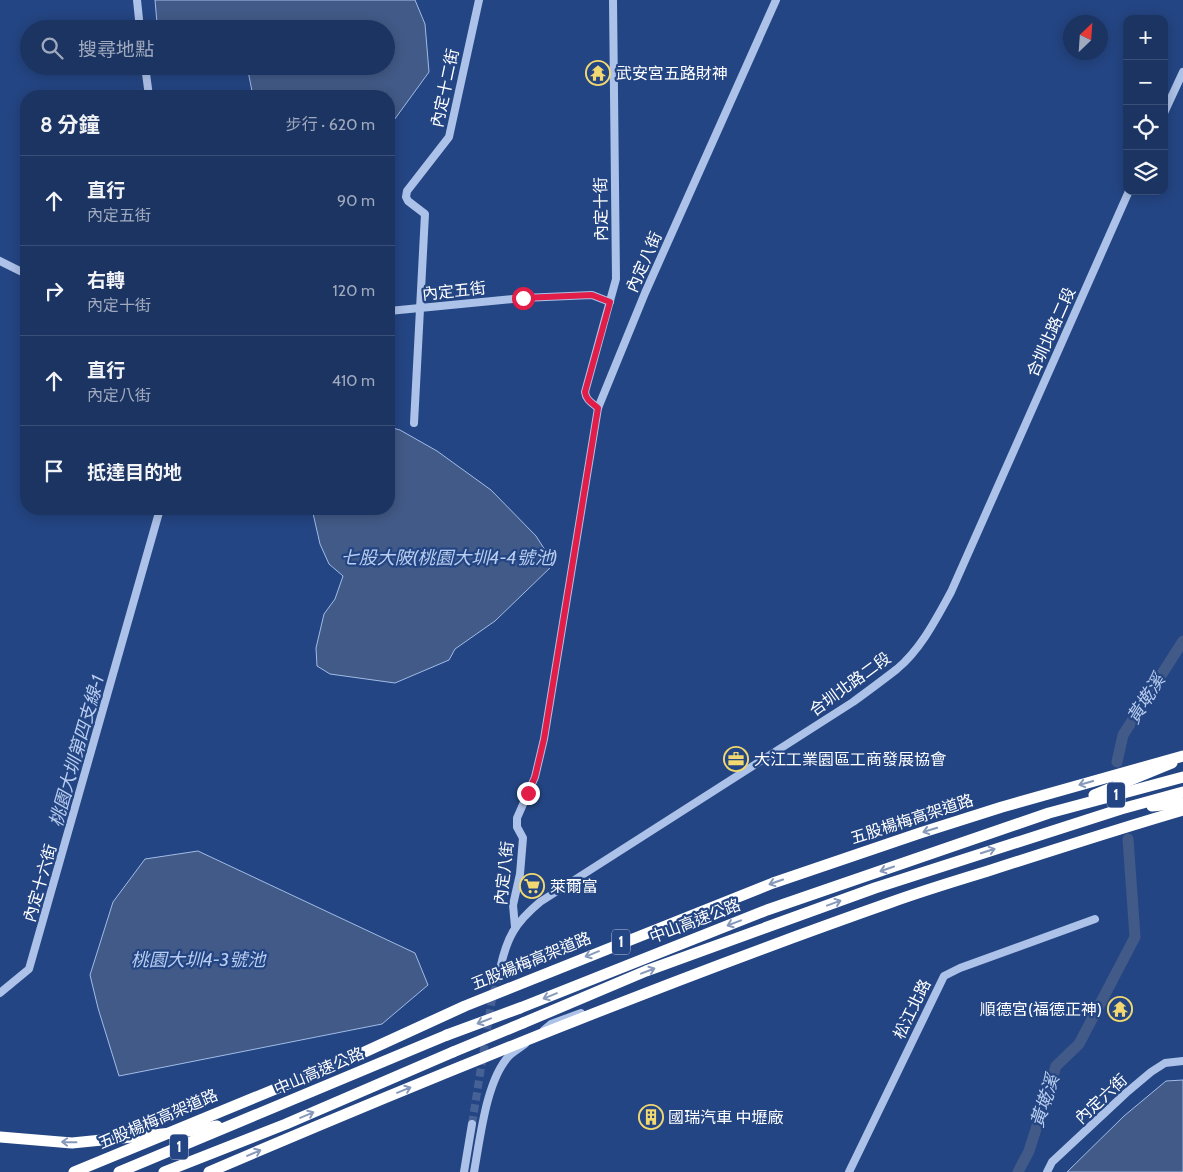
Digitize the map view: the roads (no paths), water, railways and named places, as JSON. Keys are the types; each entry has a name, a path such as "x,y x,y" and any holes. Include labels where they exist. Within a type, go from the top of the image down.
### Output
{"highway":[{"path":"1049,813 1183,757"},
{"name":"五股楊梅高架道路","path":"74,1172 358,1055 465,1006 764,886 1002,807 1183,757"},
{"name":"中山高速公路","path":"119,1172 448,1035 767,910 1049,813 1183,777"},
{"name":"中山高速公路","path":"164,1172 286,1124 646,971 876,888 1121,809 1183,792"},
{"path":"1121,809 1183,803"},
{"name":"1","path":"209,1172 346,1113 618,1003 700,972 891,902 1183,810"},
{"path":"0,1137 72,1143 182,1132 238,1122"}],"street":[{"path":"137,0 139,20"},
{"name":"內定十二街","path":"420,309 425,214 408,202 406,197 407,191 449,137 479,0"},
{"name":"內定十街","path":"598,408 589,401 585,392 616,279 614,0"},
{"name":"內定八街","path":"515,927 513,905 520,874 523,838 517,827 517,818 535,777 544,739 598,408 645,293 776,0"},
{"path":"1168,105 1183,72"},
{"path":"146,75 148,90"},
{"name":"合圳北路二段","path":"500,969 506,944 515,927 540,902 853,702 898,668 918,645 933,625 951,592 1127,195"},
{"path":"0,261 20,271"},
{"name":"內定五街","path":"395,311 523,298 592,295 610,302"},
{"path":"414,423 420,309"},
{"name":"內定十六街","path":"0,993 29,969 158,515"},
{"path":"474,1172 489,1098 496,1077 509,1056 551,1024 732,954 1063,841 1183,816"},
{"name":"松江北路","path":"849,1172 944,976 1095,919"},
{"name":"內定六街","path":"1047,1172 1052,1162 1139,1082 1166,1063 1183,1061"},
{"path":"464,1172 472,1124"}],"water":[{"path":"155,0 415,0 425,24 429,72 395,119 395,90 252,90 249,75 395,75 395,20 157,20"},
{"name":"七股大陂(桃園大圳4-4號池)","path":"395,429 437,451 491,490 536,536 554,564 495,621 455,649 449,660 395,683 330,674 317,666 316,648 324,614 335,599 343,576 329,564 320,544 313,515 395,515"},
{"name":"桃園大圳4-3號池","path":"198,851 415,953 428,985 382,1024 119,1076 90,975 113,902 145,859"},
{"path":"1183,1080 1183,1172 1067,1172 1124,1116 1166,1081"}],"waterway":[{"name":"黃墘溪","path":"1117,762 1123,735 1183,641"},
{"name":"黃墘溪","path":"1018,1172 1029,1151 1056,1066 1079,1044 1135,937 1128,839"}],"tunnel":[{"path":"472,1124 492,999 500,969"}],"place":[{"name":"武安宮五路財神","path":"598,73"},
{"name":"大江工業園區工商發展協會","path":"736,759"},
{"name":"萊爾富","path":"532,886"},
{"name":"順德宮(福德正神)","path":"1120,1009"},
{"name":"國瑞汽車 中壢廠","path":"651,1117"}],"water label":[{"name":"桃園大圳第四支線-1","path":"77,751"}]}
